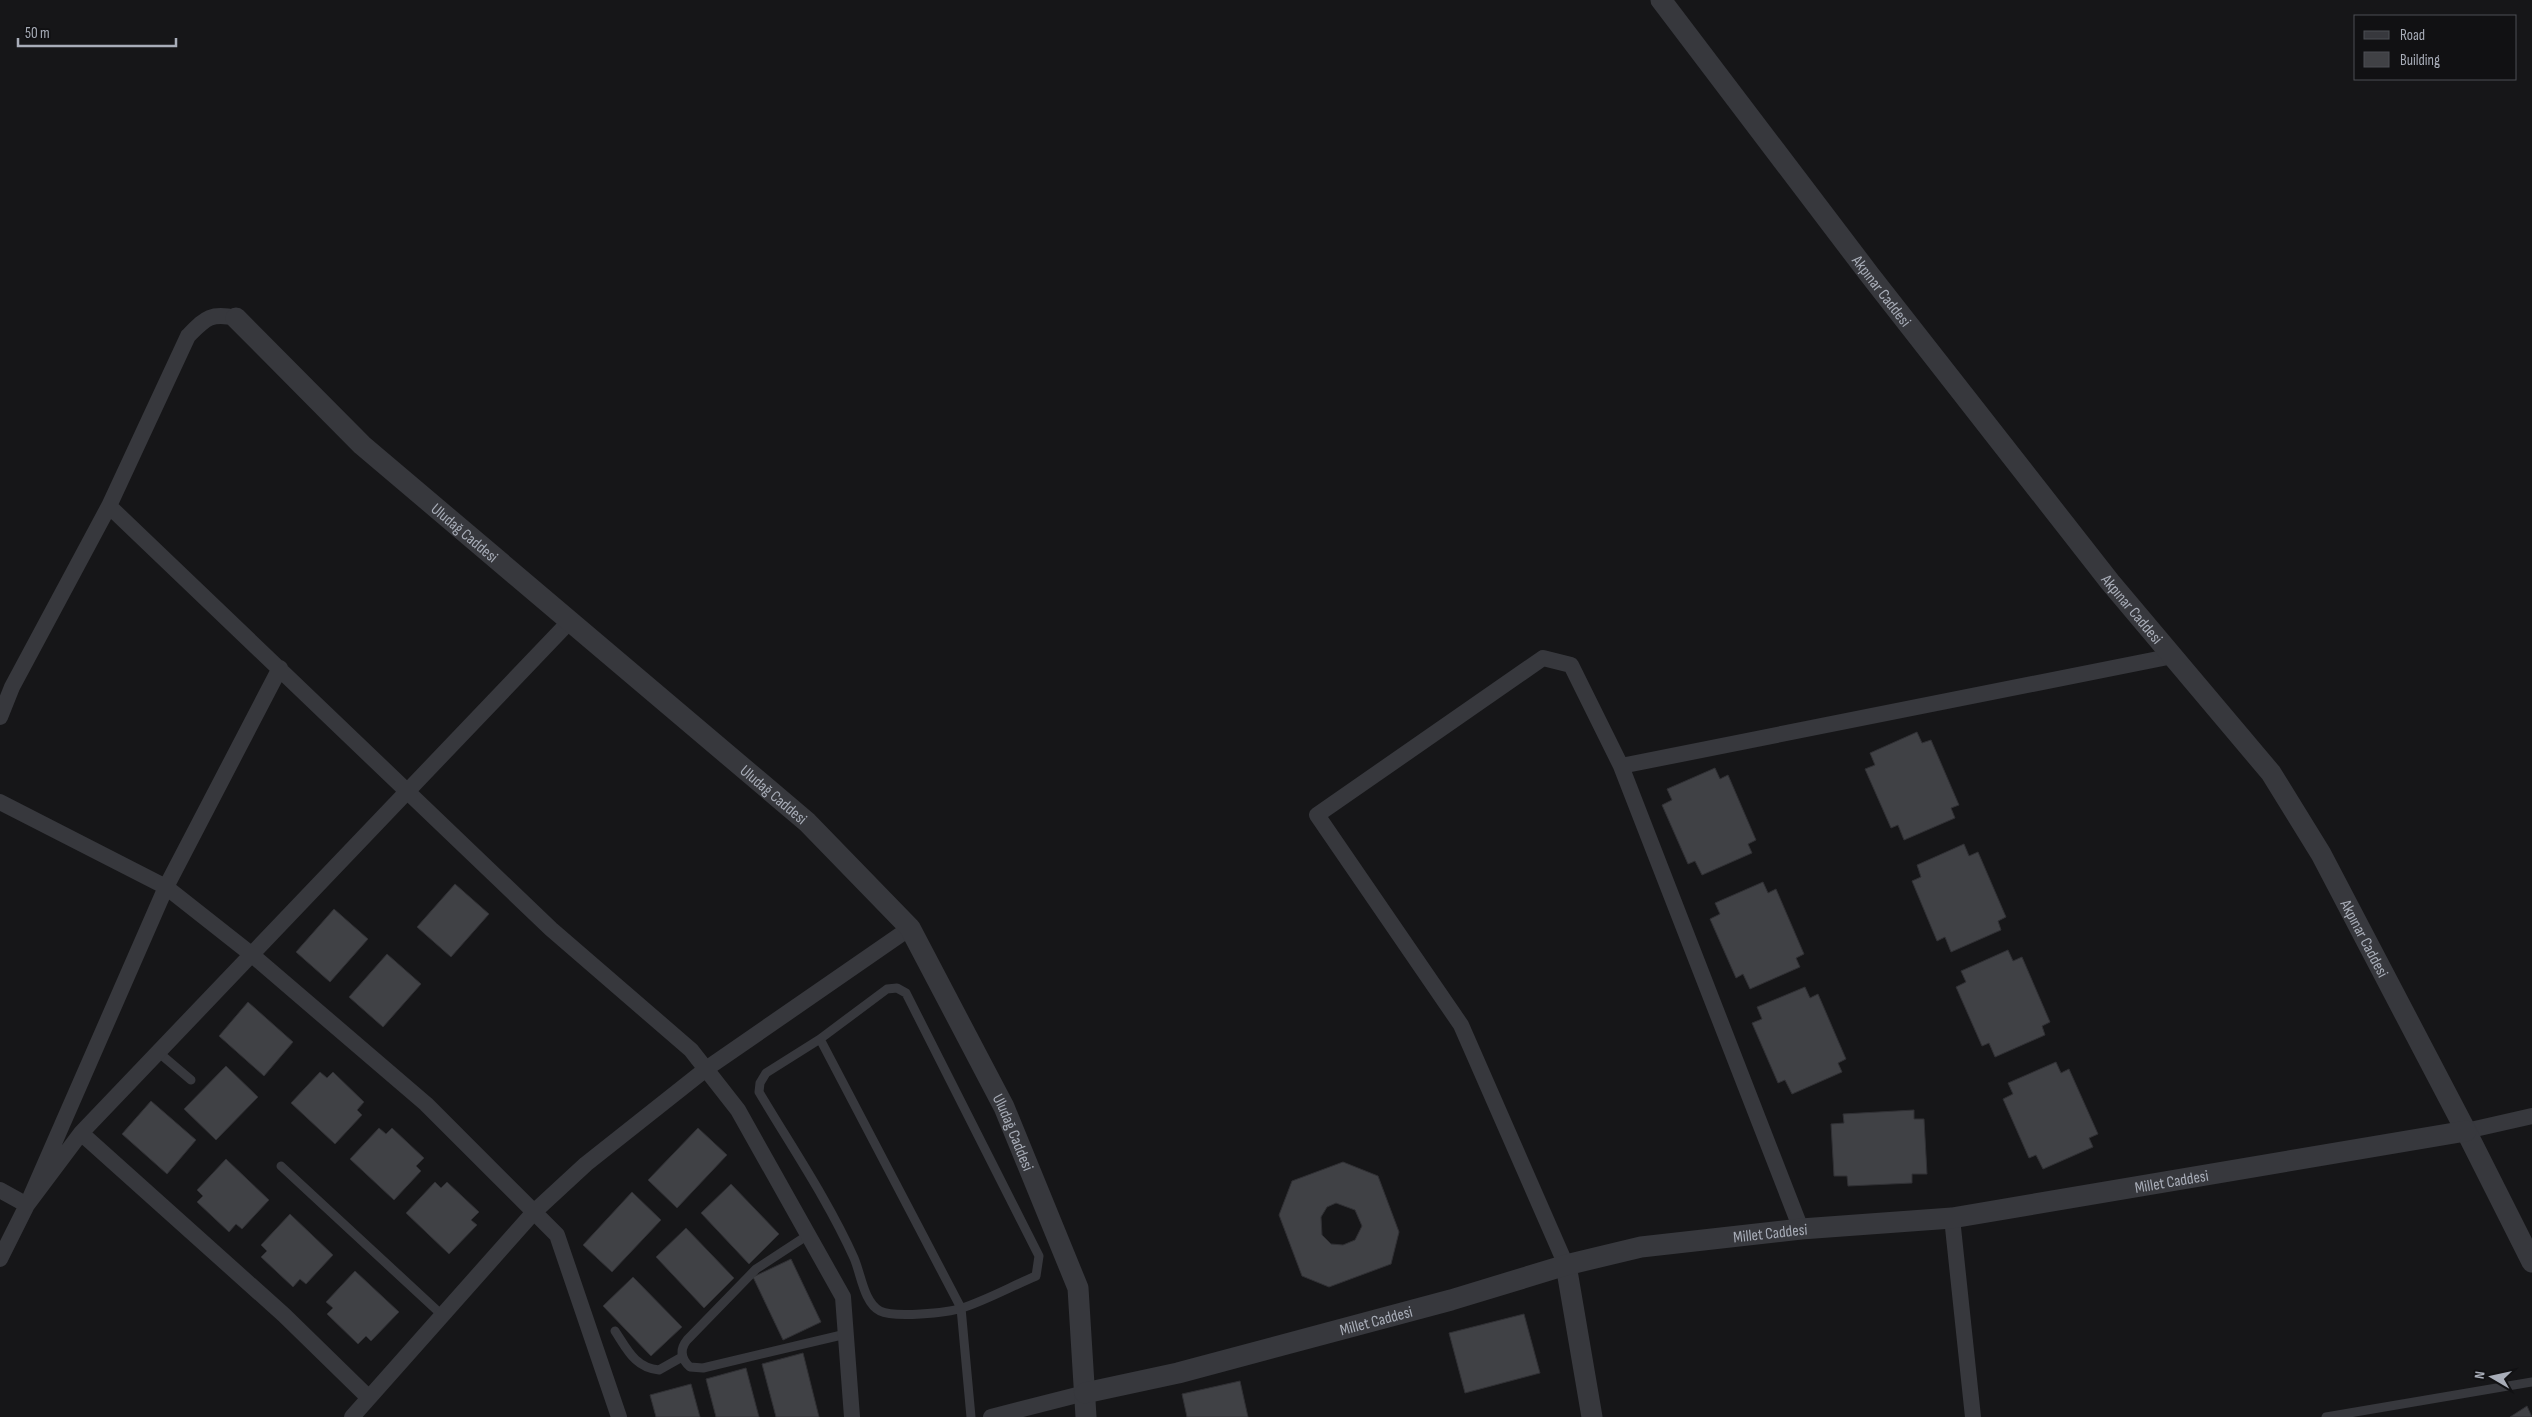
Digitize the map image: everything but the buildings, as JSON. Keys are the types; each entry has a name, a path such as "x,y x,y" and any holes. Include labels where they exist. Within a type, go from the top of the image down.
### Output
{"street":[{"name":"Akpınar Caddesi","path":"1661,0 1868,274 2110,582 2271,773 2321,854 2466,1131 2532,1262"},
{"path":"0,717 12,687 109,506 188,336 206,319 220,314 236,318"},
{"name":"Uludağ Caddesi","path":"236,318 362,445 807,822 910,928 1004,1107 1078,1288 1086,1417"},
{"path":"109,506 280,668 406,793 551,929 691,1050 738,1110 843,1297 852,1417"},
{"path":"26,1205 81,1133 570,621"},
{"path":"1621,766 2173,656"},
{"path":"1592,1417 1566,1265 1461,1025 1316,815 1543,658 1571,665 1621,766 1801,1229"},
{"path":"0,1259 26,1205 166,887 280,668"},
{"path":"0,802 166,887 251,954 426,1104 556,1235 618,1417"},
{"path":"352,1417 534,1212 586,1164 706,1069 910,928"},
{"path":"2466,1131 2532,1116"},
{"name":"Millet Caddesi","path":"1086,1393 1178,1373 1451,1300 1566,1265 1641,1247 1801,1229 1952,1218 2466,1131"},
{"path":"81,1133 284,1315 369,1398"},
{"path":"0,1190 26,1205"},
{"path":"1952,1218 1973,1417"},
{"path":"991,1417 1086,1393"}],"lane":[{"path":"897,988 906,993 1039,1256 1036,1276 961,1308 902,1316 889,1315 872,1305 845,1238 759,1092 760,1083 766,1073 820,1039 887,989 897,988"},
{"path":"820,1039 961,1308 971,1417"},
{"path":"158,1052 191,1080"},
{"path":"281,1166 442,1315"},
{"path":"808,1235 756,1269 687,1340 681,1351 682,1357 690,1367 703,1368 846,1334"},
{"path":"615,1331 635,1360 645,1366 659,1370 682,1357"},
{"path":"2326,1417 2350,1415 2532,1382"}]}
